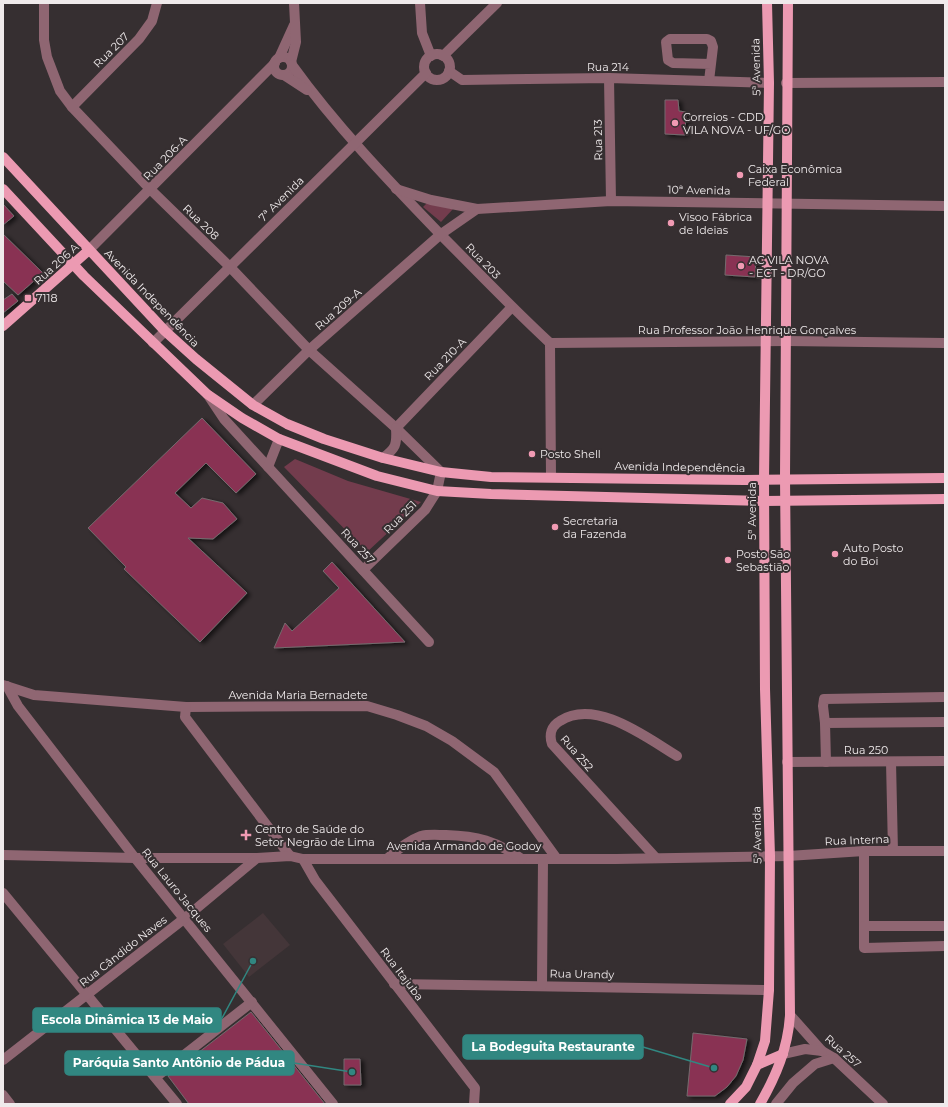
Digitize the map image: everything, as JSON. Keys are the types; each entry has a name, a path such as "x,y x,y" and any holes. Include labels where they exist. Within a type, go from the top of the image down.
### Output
{"main road":[{"name":"5ª Avenida","path":"730,1104 746,1087 757,1065 765,1041 769,990 770,856 765,689 764,501 769,83 767,3"},
{"path":"760,1104 773,1081 783,1054 789,1033 790,1015 785,500 787,204 786,83 788,3"},
{"path":"769,83 778,87 786,122"},
{"name":"Avenida Independência","path":"3,157 165,331 196,359 253,405 287,424 324,439 382,458 441,472 491,477 764,479 945,478"},
{"path":"3,189 74,265 182,372 207,394 242,418 279,439 377,476 437,491 491,494 764,501 945,499"},
{"name":"Rua 206 A","path":"3,326 74,265 89,250"},
{"path":"182,372 196,359"},
{"path":"757,1065 783,1054"}],"street":[{"name":"Rua 208","path":"44,3 44,40 47,57 60,91 72,107 150,190 230,267 309,350 396,428 441,472"},
{"name":"Rua 207","path":"72,107 139,39 152,21 157,3"},
{"path":"279,67 290,72 296,42 294,3"},
{"path":"420,3 422,33 431,56"},
{"path":"444,56 496,3"},
{"path":"279,67 295,21"},
{"path":"709,82 713,47 711,41 707,39 670,39 666,42 668,60 673,63 711,64"},
{"path":"435,54 444,56 449,63 449,72 444,78 436,80 424,70 425,61 435,54"},
{"path":"279,67 286,58 292,64"},
{"name":"Rua 203","path":"292,64 312,93 354,143 396,189 512,308 550,343"},
{"name":"Rua 203","path":"279,67 312,93"},
{"name":"Rua 206-A","path":"89,250 150,190 256,81 279,67"},
{"name":"Rua 214","path":"449,72 462,80 609,78 769,83"},
{"name":"7ª Avenida","path":"153,343 426,73"},
{"name":"Rua 213","path":"609,78 611,201"},
{"path":"786,83 945,82"},
{"name":"10ª Avenida","path":"396,189 431,200 477,209 611,201 945,206"},
{"path":"441,234 477,209"},
{"name":"Rua 209-A","path":"253,405 309,350 441,234"},
{"name":"Rua 210-A","path":"396,428 512,308"},
{"name":"Rua Professor João Henrique Gonçalves","path":"550,343 786,341 945,344"},
{"path":"550,343 551,477"},
{"name":"Rua 257","path":"207,394 224,419 429,642"},
{"path":"382,458 392,451 397,442 396,428"},
{"path":"268,467 279,439"},
{"name":"Rua 251","path":"363,570 425,510 437,491 441,472"},
{"name":"Avenida Maria Bernadete","path":"5,685 34,695 186,707 367,706 426,726 452,741 494,772 556,859"},
{"name":"Rua Lauro Jacques","path":"5,685 18,706 135,858 333,1104"},
{"path":"826,762 824,699 945,697"},
{"path":"186,707 185,717 290,856"},
{"name":"Rua 252","path":"656,858 552,744 550,737 552,729 558,722 567,717 582,715 602,716 623,723 677,756"},
{"path":"825,723 945,722"},
{"name":"Rua 250","path":"787,762 945,761"},
{"path":"891,762 893,851"},
{"path":"388,858 401,846 422,836 439,835 471,836 496,843 522,858"},
{"path":"864,851 864,948 945,946"},
{"name":"Rua Interna","path":"770,856 864,851 945,851"},
{"name":"Avenida Armando de Godoy","path":"3,855 135,858 257,858 290,856 303,859 556,859 770,856"},
{"name":"Rua Cândido Naves","path":"3,1060 184,918 257,858"},
{"name":"Rua Itajuba","path":"303,859 315,880 474,1088 474,1104"},
{"path":"542,985 543,859"},
{"path":"3,893 88,994 177,1104"},
{"path":"864,926 945,926"},
{"name":"Rua Urandy","path":"394,984 542,985 769,990"},
{"path":"156,1077 252,1002"},
{"name":"Rua 257","path":"790,1015 822,1051 834,1058 883,1104"},
{"path":"783,1054 805,1049 822,1051"},
{"path":"776,1104 794,1083 814,1064 834,1058"},
{"path":"3,1096 10,1104"}],"shaded area":[{"path":"428,202 453,209 441,222 423,207"},
{"path":"295,459 348,481 421,502 367,552 284,467"},
{"path":"263,913 290,945 249,977 223,944"}],"building":[{"name":"Correios - CDD VILA NOVA - UF/GO","path":"665,100 678,100 679,111 686,112 685,135 665,134"},
{"path":"3,204 14,216 3,225"},
{"path":"3,234 43,273 18,295 3,281"},
{"name":"AC VILA NOVA - ECT - DR/GO","path":"726,255 756,257 755,277 725,275"},
{"path":"12,294 18,301 3,313 3,300"},
{"path":"202,418 256,474 236,493 206,463 175,493 191,508 202,498 223,503 237,519 213,539 188,538 247,593 200,642 124,569 126,567 88,528"},
{"path":"332,562 405,642 274,648 285,623 292,631 339,588 323,571"},
{"path":"251,1012 325,1104 189,1104 168,1076"},
{"path":"693,1033 747,1039 743,1060 736,1076 727,1087 715,1096 687,1096"},
{"path":"344,1059 360,1059 361,1085 344,1085"}],"place":[{"name":"Correios - CDD VILA NOVA - UF/GO","path":"675,123"},
{"name":"Caixa Econômica Federal","path":"740,175"},
{"name":"Visoo Fábrica de Ideias","path":"671,223"},
{"name":"AC VILA NOVA - ECT - DR/GO","path":"741,266"},
{"name":"7118","path":"28,298"},
{"name":"Posto Shell","path":"532,454"},
{"name":"Secretaria da Fazenda","path":"555,527"},
{"name":"Auto Posto do Boi","path":"835,554"},
{"name":"Posto São Sebastião","path":"728,560"},
{"name":"Centro de Saúde do Setor Negrão de Lima","path":"246,835"},
{"name":"Escola Dinâmica 13 de Maio","path":"253,961"},
{"name":"La Bodeguita Restaurante","path":"714,1068"},
{"name":"Paróquia Santo Antônio de Pádua","path":"352,1072"}]}
